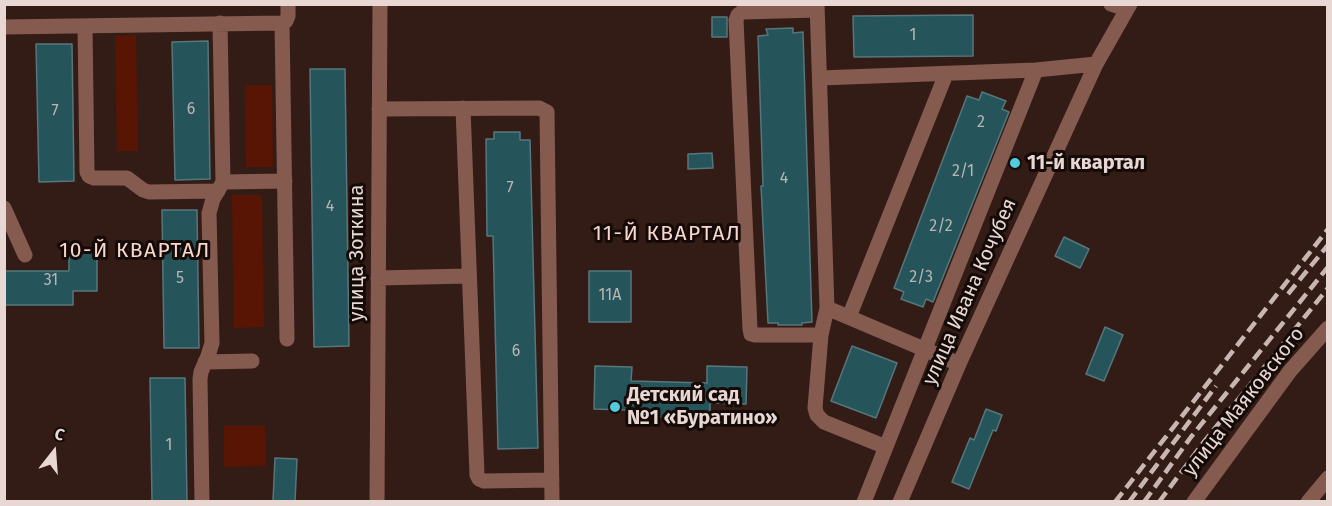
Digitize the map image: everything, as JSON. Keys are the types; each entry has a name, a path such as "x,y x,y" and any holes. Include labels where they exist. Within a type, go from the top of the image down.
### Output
{"street":[{"path":"4,27 282,23 288,16 288,4"},
{"name":"улица Зоткина","path":"377,501 381,4"},
{"path":"1111,4 1128,7"},
{"path":"821,335 755,335 751,334 750,330 736,20 742,12 817,7 827,308 821,335 815,408 817,415 824,422 886,447"},
{"name":"улица Ивана Кочубея","path":"900,501 959,364 1096,64 1128,7"},
{"path":"202,501 200,379 212,343 210,206 220,186 220,23"},
{"path":"282,23 287,339"},
{"path":"85,26 87,172 89,176 127,178 149,192 285,181"},
{"path":"820,78 1036,70 1096,64"},
{"path":"864,501 1036,70"},
{"path":"849,317 946,74"},
{"path":"463,108 477,475 484,482 552,480"},
{"path":"379,109 539,108 547,114 552,501"},
{"path":"4,207 25,255"},
{"path":"378,278 469,276"},
{"path":"827,308 959,364"},
{"name":"улица Маяковского","path":"1194,501 1290,372 1328,328"},
{"path":"205,362 252,361"},
{"path":"1308,501 1328,478"}],"shaded area":[{"path":"136,35 138,151 117,151 115,36"},
{"path":"245,85 272,85 273,167 246,167"},
{"path":"232,195 262,195 264,327 234,328"},
{"path":"224,426 265,426 266,466 224,467"}],"building":[{"path":"973,15 973,56 854,57 853,16"},
{"path":"712,17 727,17 727,37 712,37"},
{"path":"793,28 793,33 803,32 812,322 802,323 802,325 778,325 778,323 768,323 761,186 763,186 758,36 768,35 766,29"},
{"path":"208,41 210,179 175,180 172,42"},
{"path":"36,44 72,44 74,181 39,182"},
{"path":"310,69 345,69 349,346 314,347"},
{"path":"982,92 1006,101 1002,109 1009,112 933,302 926,299 923,307 901,299 904,292 894,288 967,96 979,100"},
{"path":"494,132 520,132 520,140 530,140 538,448 498,449 493,236 487,236 486,139 494,139"},
{"path":"712,153 713,168 688,169 688,154"},
{"path":"162,210 197,210 199,348 164,348"},
{"path":"1064,237 1089,249 1080,268 1055,256"},
{"path":"69,253 97,253 97,291 73,291 73,305 4,305 4,271 69,271"},
{"path":"589,271 631,271 631,322 589,322"},
{"path":"1105,327 1123,335 1104,381 1086,374"},
{"path":"852,346 897,363 876,418 831,401"},
{"path":"595,366 632,367 631,381 707,383 707,366 747,367 746,404 710,403 710,418 627,416 627,410 594,409"},
{"path":"150,378 185,378 187,501 152,501"},
{"path":"986,409 1002,415 996,431 993,430 969,489 952,482 970,438 974,440"},
{"path":"275,458 297,459 295,501 273,501"}],"railway":[{"path":"1115,502 1328,229"},
{"path":"1288,294 1328,245"},
{"path":"1144,502 1191,437 1328,267"},
{"path":"1159,502 1203,443 1328,288"},
{"path":"1129,502 1216,386"}],"place":[{"name":"11-й квартал","path":"1015,163"},
{"name":"Детский сад №1 «Буратино»","path":"615,407"}],"district":[{"name":"11-Й КВАРТАЛ","path":"667,234"},
{"name":"10-Й КВАРТАЛ","path":"135,251"}]}
